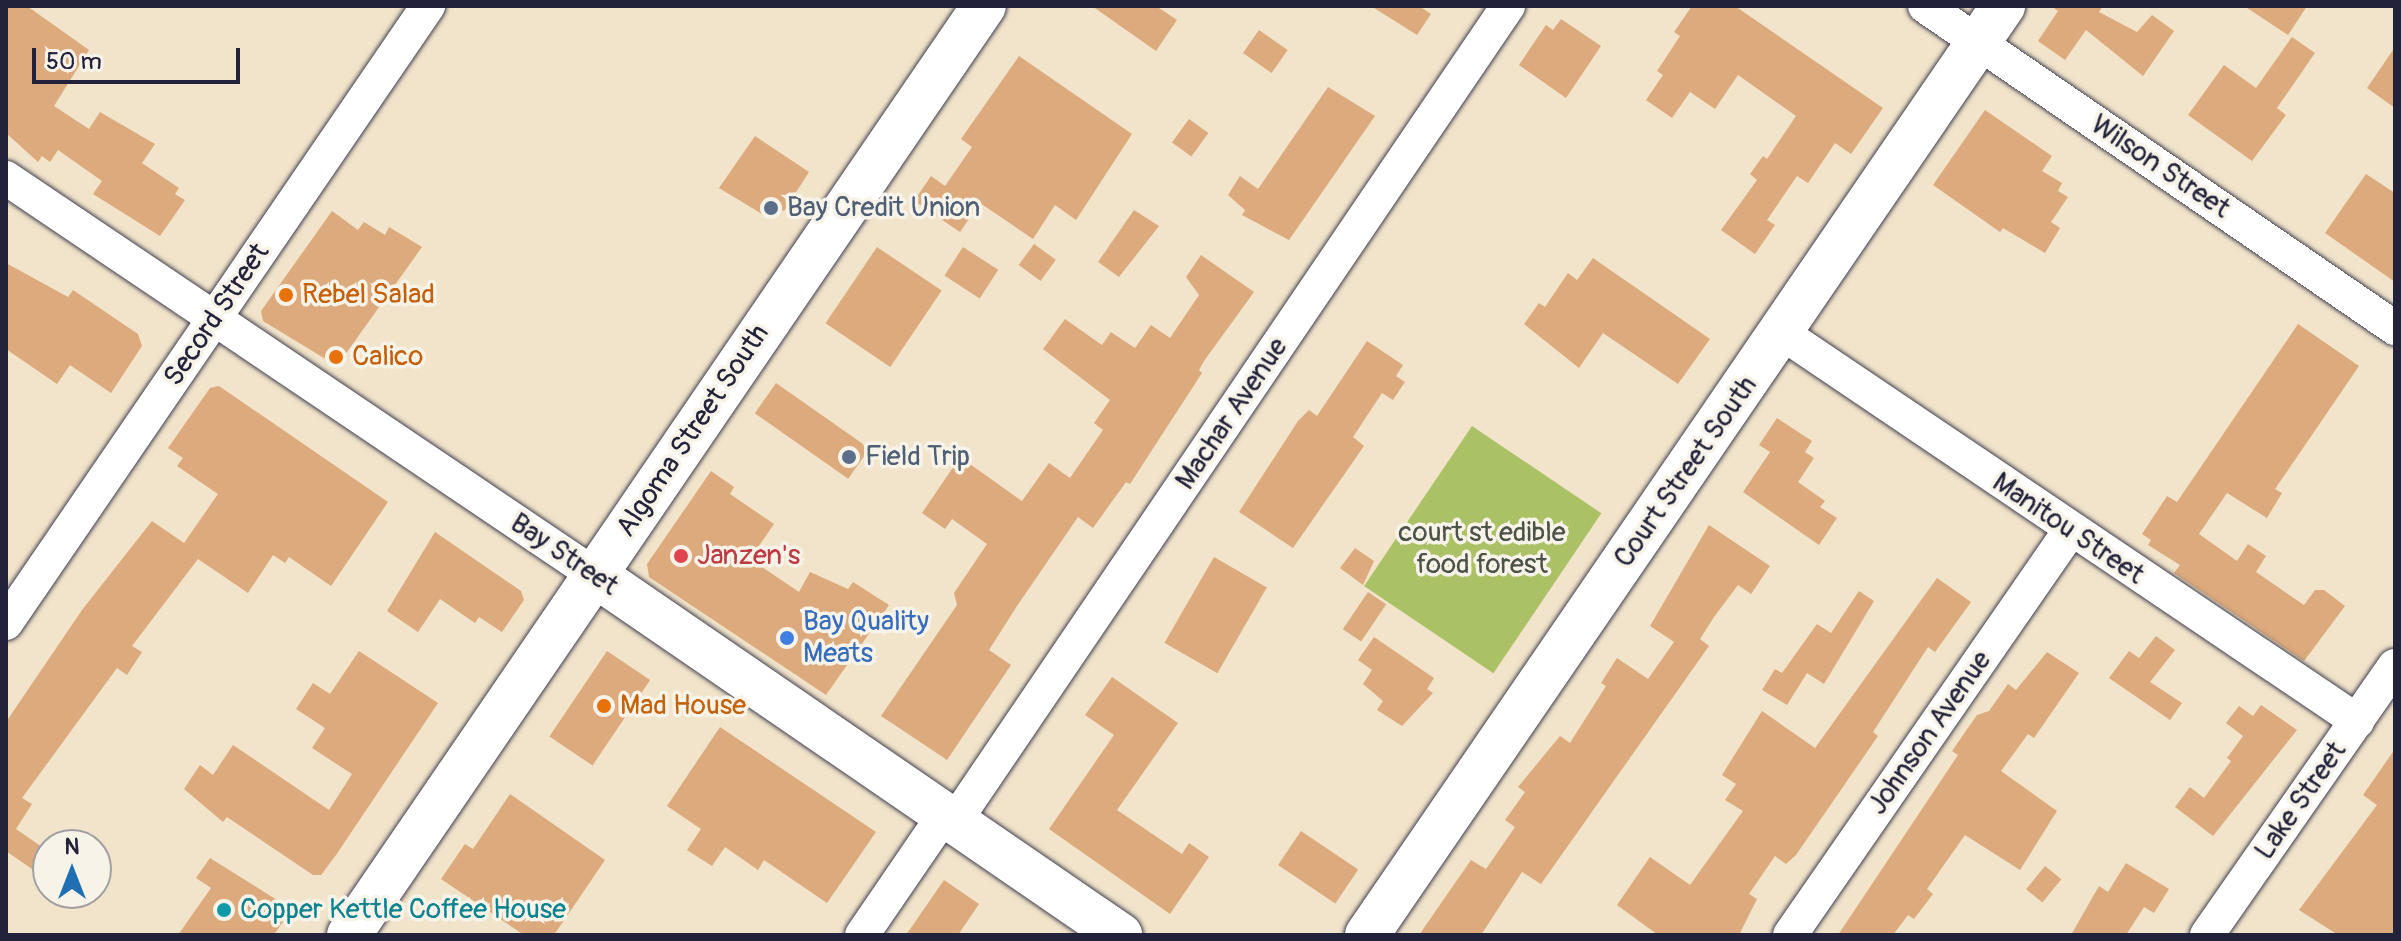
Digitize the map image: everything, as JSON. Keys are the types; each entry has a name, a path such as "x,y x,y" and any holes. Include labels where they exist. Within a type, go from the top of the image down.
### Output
{"street":[{"name":"Algoma Street South","path":"349,935 984,6"},
{"name":"Machar Avenue","path":"862,935 950,818 1508,6"},
{"name":"Wilson Street","path":"1925,6 2395,328"},
{"name":"Court Street South","path":"1367,935 2003,6"},
{"name":"Secord Street","path":"6,623 213,320 414,11"},
{"name":"Bay Street","path":"6,178 595,575 1120,935"},
{"name":"Manitou Street","path":"1782,333 2070,531 2357,721"},
{"name":"Johnson Avenue","path":"1790,935 2070,531"},
{"name":"Lake Street","path":"2207,935 2395,666"}],"green space":[{"name":"court st edible food forest","path":"1472,426 1601,513 1493,673 1364,586"}],"building":[{"path":"6,6 27,6 89,50 54,106 89,129 100,112 155,144 142,163 179,188 175,194 185,200 160,236 93,194 102,181 58,150 50,162 42,156 38,162 6,133"},
{"path":"1092,6 1156,6 1177,20 1156,51"},
{"path":"1371,6 1419,6 1431,14 1417,35"},
{"path":"1692,6 1735,6 1883,108 1851,154 1835,143 1808,183 1797,176 1767,220 1775,225 1755,254 1721,230 1757,180 1750,174 1763,156 1767,159 1796,116 1738,75 1715,109 1690,92 1672,118 1646,100 1663,75 1657,71 1680,36 1674,32"},
{"path":"2051,6 2103,6 2099,12 2137,32 2152,15 2174,31 2143,76 2086,30 2065,60 2038,41 2058,11"},
{"path":"2244,6 2307,6 2288,35"},
{"path":"1561,19 1601,46 1566,98 1519,65 1546,25 1553,30"},
{"path":"1259,30 1288,50 1272,73 1243,53"},
{"path":"2292,37 2315,53 2277,108 2286,115 2252,161 2188,115 2224,65 2256,88"},
{"path":"2395,47 2395,108 2367,88"},
{"path":"1019,56 1132,134 1076,220 1055,205 1033,239 980,203 960,232 914,201 931,176 945,186 972,147 961,139"},
{"path":"1328,87 1375,116 1289,240 1242,215 1245,210 1228,195 1240,176 1258,189"},
{"path":"1985,110 2052,156 2042,171 2062,183 2058,191 2068,197 2051,222 2060,228 2045,253 2003,228 2000,232 1933,185"},
{"path":"1189,119 1208,133 1191,157 1172,142"},
{"path":"755,136 809,172 784,211 769,203 762,214 719,188"},
{"path":"2366,174 2395,193 2395,282 2325,233"},
{"path":"1134,210 1159,226 1119,277 1098,262"},
{"path":"332,211 358,230 364,222 385,235 389,227 422,247 337,366 263,321 261,311"},
{"path":"1034,244 1056,260 1041,281 1019,265"},
{"path":"877,247 942,291 890,367 826,323"},
{"path":"963,247 998,270 980,298 944,276"},
{"path":"1201,255 1254,292 1204,361 1199,370 1202,373 1130,484 1126,482 1093,528 1078,517 1017,606 989,650 1011,665 947,760 881,716 957,605 954,593 987,544 952,519 945,529 922,513 960,457 1022,501 1049,463 1070,478 1103,430 1094,423 1110,400 1043,349 1065,319 1102,345 1111,332 1135,348 1151,325 1170,338 1199,295 1186,277"},
{"path":"1593,258 1710,339 1678,384 1603,333 1579,368 1524,324 1539,303 1545,307 1568,273 1577,280"},
{"path":"6,263 68,297 73,290 138,334 142,346 111,393 70,365 57,384 6,349"},
{"path":"2298,324 2359,366 2275,489 2282,493 2267,518 2227,493 2199,534 2237,561 2248,544 2266,556 2256,572 2304,605 2315,590 2324,590 2345,606 2304,661 2174,573 2180,565 2148,545 2151,540 2142,534 2167,496 2177,502"},
{"path":"1367,341 1403,365 1396,376 1405,382 1393,400 1382,393 1353,437 1364,446 1293,548 1239,512 1298,421 1309,410 1317,416"},
{"path":"776,383 869,448 848,479 755,413"},
{"path":"219,386 388,502 331,586 289,557 285,563 273,555 248,593 198,559 132,646 142,652 127,675 117,668 22,798 32,804 16,829 32,840 32,869 6,851 6,722 82,610 152,521 184,543 218,494 177,466 183,458 168,448 210,388"},
{"path":"1777,418 1812,441 1805,452 1814,458 1798,482 1825,501 1820,507 1837,518 1819,545 1743,492 1770,452 1759,445"},
{"path":"711,471 734,487 730,494 774,524 750,559 799,592 810,572 848,589 853,582 889,605 826,695 649,577 647,564"},
{"path":"1709,525 1770,566 1751,594 1738,585 1714,617 1700,639 1709,646 1541,884 1522,872 1481,935 1419,935 1471,860 1486,869 1515,827 1505,820 1525,792 1518,787 1560,736 1570,743 1606,686 1601,683 1617,658 1648,679 1674,642 1650,626"},
{"path":"435,532 521,591 524,600 502,632 479,617 475,623 440,599 418,632 387,611"},
{"path":"1355,548 1374,561 1363,585 1340,568"},
{"path":"1214,557 1267,588 1217,673 1164,643"},
{"path":"1937,578 1971,602 1935,652 1928,647 1873,732 1878,736 1796,855 1786,864 1775,856 1749,894 1757,899 1739,935 1658,935 1617,905 1650,857 1690,885 1743,811 1725,800 1736,784 1722,775 1762,711 1815,748"},
{"path":"1859,591 1874,601 1824,684 1807,673 1787,705 1762,690 1775,669 1782,673 1817,624 1831,633"},
{"path":"1368,592 1386,604 1361,642 1343,629"},
{"path":"2156,636 2175,650 2150,682 2182,703 2170,720 2109,678 2129,651 2139,658"},
{"path":"1374,637 1434,678 1427,689 1433,693 1402,726 1377,710 1383,701 1363,684 1372,670 1358,660"},
{"path":"359,651 438,703 336,855 321,875 313,875 227,817 223,822 184,789 200,765 213,775 233,745 329,810 352,774 312,748 325,728 296,709 313,683 330,694"},
{"path":"607,651 650,680 593,765 549,736"},
{"path":"2047,652 2079,673 2034,738 2028,734 2001,771 2057,811 2020,870 1965,835 1927,889 1933,894 1914,919 1908,915 1893,935 1838,935 1958,755 1952,751 1977,715 1989,711 2008,684 2016,690"},
{"path":"1112,677 1178,723 1117,810 1182,854 1189,843 1209,857 1170,914 1049,829 1114,735 1085,715"},
{"path":"2261,705 2297,730 2213,836 2175,807 2190,787 2204,798 2231,761 2227,758 2243,736 2226,723 2239,706 2253,716"},
{"path":"720,727 876,832 827,903 764,860 758,870 725,847 712,866 687,850 701,829 667,806"},
{"path":"2395,749 2395,935 2338,935 2299,910 2377,805 2363,795"},
{"path":"510,794 605,860 554,935 524,935 441,879 465,844 473,849"},
{"path":"1301,831 1358,870 1335,904 1278,865"},
{"path":"210,858 277,900 271,909 286,917 274,935 178,935 211,888 196,878"},
{"path":"2126,863 2169,889 2154,913 2144,907 2126,935 2071,935 2099,886 2108,892"},
{"path":"2045,866 2061,879 2042,903 2026,889"},
{"path":"944,880 979,904 958,935 906,935"}],"place":[{"name":"Bay Credit Union","path":"771,208"},
{"name":"Rebel Salad","path":"286,295"},
{"name":"Calico","path":"336,357"},
{"name":"Field Trip","path":"849,457"},
{"name":"Janzen's","path":"681,556"},
{"name":"Bay Quality Meats","path":"787,638"},
{"name":"Mad House","path":"604,706"},
{"name":"Copper Kettle Coffee House","path":"224,910"}]}
